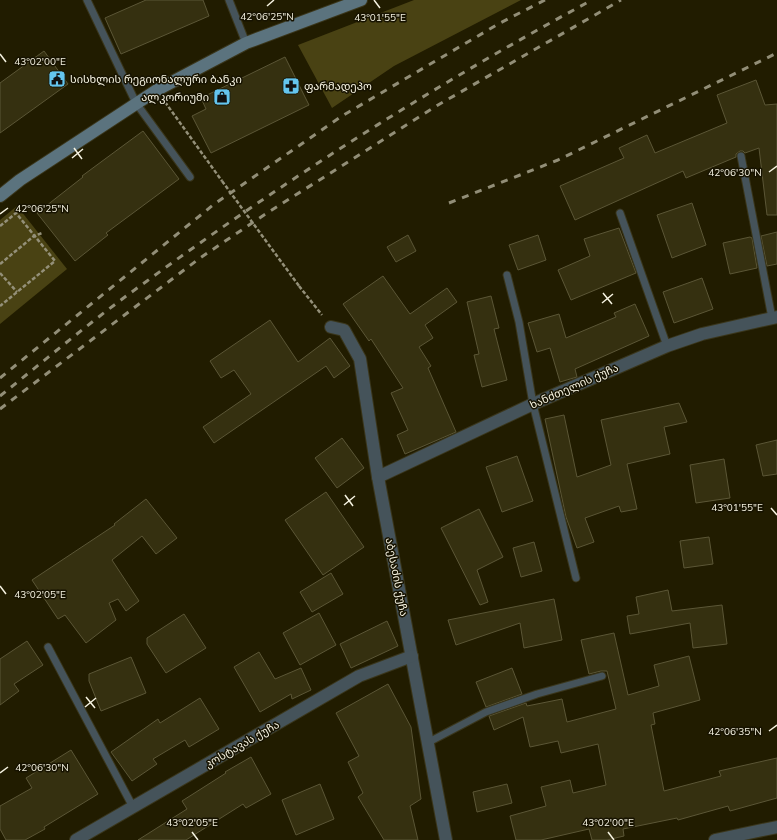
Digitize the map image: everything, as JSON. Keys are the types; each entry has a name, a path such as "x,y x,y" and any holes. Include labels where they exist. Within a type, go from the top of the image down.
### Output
{"main road":[{"path":"0,196 20,180 157,90 246,43 361,0"}],"street":[{"name":"ხანძთელის ქუჩა","path":"378,477 533,404 667,346 702,334 775,317"},
{"name":"აბესაძის ქუჩა","path":"331,327 344,330 360,359 378,477 446,840"},
{"name":"კოსტავას ქუჩა","path":"76,840 359,676 412,656"},
{"path":"715,840 777,828"}],"lane":[{"path":"87,0 136,103 190,177"},
{"path":"229,0 246,43"},
{"path":"741,156 775,317"},
{"path":"620,213 667,346"},
{"path":"507,275 519,322 533,404 576,578"},
{"path":"48,647 133,807"},
{"path":"428,743 486,712 537,694 602,676"}],"path":[{"path":"157,90 299,286 331,327"},
{"path":"0,226 16,213 55,261 0,306"},
{"path":"0,264 34,236 42,233"},
{"path":"0,273 16,292"}],"shaded area":[{"path":"414,0 521,0 394,66 332,108 298,45"},
{"path":"17,206 67,269 0,324 0,220"}],"building":[{"path":"146,0 203,0 209,16 121,54 105,18"},
{"path":"44,51 68,84 0,133 0,83"},
{"path":"285,57 309,105 211,153 192,116 206,109 201,98"},
{"path":"756,80 765,105 777,104 777,215 767,215 759,148 745,153 740,151 736,154 736,157 686,178 683,171 575,220 560,186 624,158 619,148 647,135 655,153 727,123 717,95"},
{"path":"143,131 179,179 106,233 108,235 75,261 37,213 83,177 82,176"},
{"path":"692,203 706,245 672,258 657,215"},
{"path":"619,228 636,273 571,300 558,270 590,256 584,239"},
{"path":"777,232 777,264 767,266 761,236"},
{"path":"408,235 416,251 396,262 387,247"},
{"path":"538,235 546,260 518,270 509,245"},
{"path":"750,237 752,238 757,268 730,274 723,243"},
{"path":"383,276 410,314 447,288 457,302 425,325 433,338 419,347 431,366 428,368 456,432 405,454 397,435 408,430 391,393 403,388 371,339 369,341 343,304"},
{"path":"702,278 713,309 674,323 663,292"},
{"path":"491,296 499,328 494,329 507,380 482,387 474,355 479,354 467,302"},
{"path":"635,304 649,336 575,369 577,377 560,382 550,348 537,352 528,323 559,314 566,338 616,317 614,313"},
{"path":"270,320 298,362 330,338 350,366 334,378 326,366 214,443 203,427 251,394 234,370 221,378 210,361"},
{"path":"679,403 687,422 664,427 670,454 627,464 637,509 621,512 619,506 585,518 594,542 577,548 566,517 545,419 564,415 577,477 611,465 601,420"},
{"path":"342,438 364,468 337,488 315,458"},
{"path":"777,440 777,474 763,476 756,445"},
{"path":"517,456 533,501 502,512 486,467"},
{"path":"724,459 730,498 696,503 690,465"},
{"path":"326,492 364,547 323,575 285,520"},
{"path":"146,499 177,538 156,554 142,536 112,560 139,601 126,611 118,599 109,603 116,620 86,643 65,615 58,619 32,580 115,525 114,524"},
{"path":"479,509 503,557 477,570 488,602 480,605 441,528"},
{"path":"709,537 713,564 684,568 680,541"},
{"path":"534,542 542,571 521,577 513,548"},
{"path":"331,573 343,594 312,612 300,592"},
{"path":"668,590 672,611 722,605 727,644 693,648 690,623 630,634 627,616 639,614 636,597"},
{"path":"554,599 562,640 524,648 520,623 456,645 448,620"},
{"path":"319,613 336,645 300,665 283,633"},
{"path":"184,614 206,648 166,673 147,644 147,638"},
{"path":"387,621 398,646 351,668 340,644"},
{"path":"614,633 628,695 659,686 654,665 689,656 700,700 653,713 655,724 651,725 664,791 721,776 719,771 777,758 777,798 730,811 728,806 678,820 677,818 623,829 624,836 607,840 592,840 589,829 541,840 516,840 510,816 546,806 541,787 570,780 573,793 606,785 598,744 561,753 558,741 530,747 523,717 494,730 489,716 526,703 527,706 562,699 567,722 616,709 607,671 589,674 581,640"},
{"path":"27,641 43,665 14,684 19,691 0,705 0,659"},
{"path":"259,652 275,679 301,668 311,690 292,699 291,694 260,712 234,667"},
{"path":"131,657 146,693 101,711 89,681 89,674"},
{"path":"512,668 522,694 486,707 476,682"},
{"path":"388,684 411,727 421,799 410,806 418,840 384,840 358,797 363,793 348,762 359,756 336,713"},
{"path":"200,698 219,729 189,747 185,740 153,759 157,764 132,781 111,752 158,719 160,723"},
{"path":"71,750 98,794 44,827 45,829 25,840 6,840 0,829 0,806 32,788 26,778"},
{"path":"251,757 271,794 246,808 243,804 186,840 138,840 187,809 182,801 226,773 225,772"},
{"path":"320,784 334,819 296,835 282,800"},
{"path":"507,784 512,803 477,812 473,792"}],"railway":[{"path":"0,378 213,205 342,116 500,23 545,0"},
{"path":"0,396 128,295 254,205 365,133 477,64 592,0"},
{"path":"0,409 200,258 264,215 438,105 621,0"},
{"path":"449,203 558,160 777,53"}],"place":[{"name":"სისხლის რეგიონალური ბანკი","path":"57,79"},
{"name":"ფარმადეპო","path":"291,86"},
{"name":"ალკორიუმი","path":"222,97"}]}
